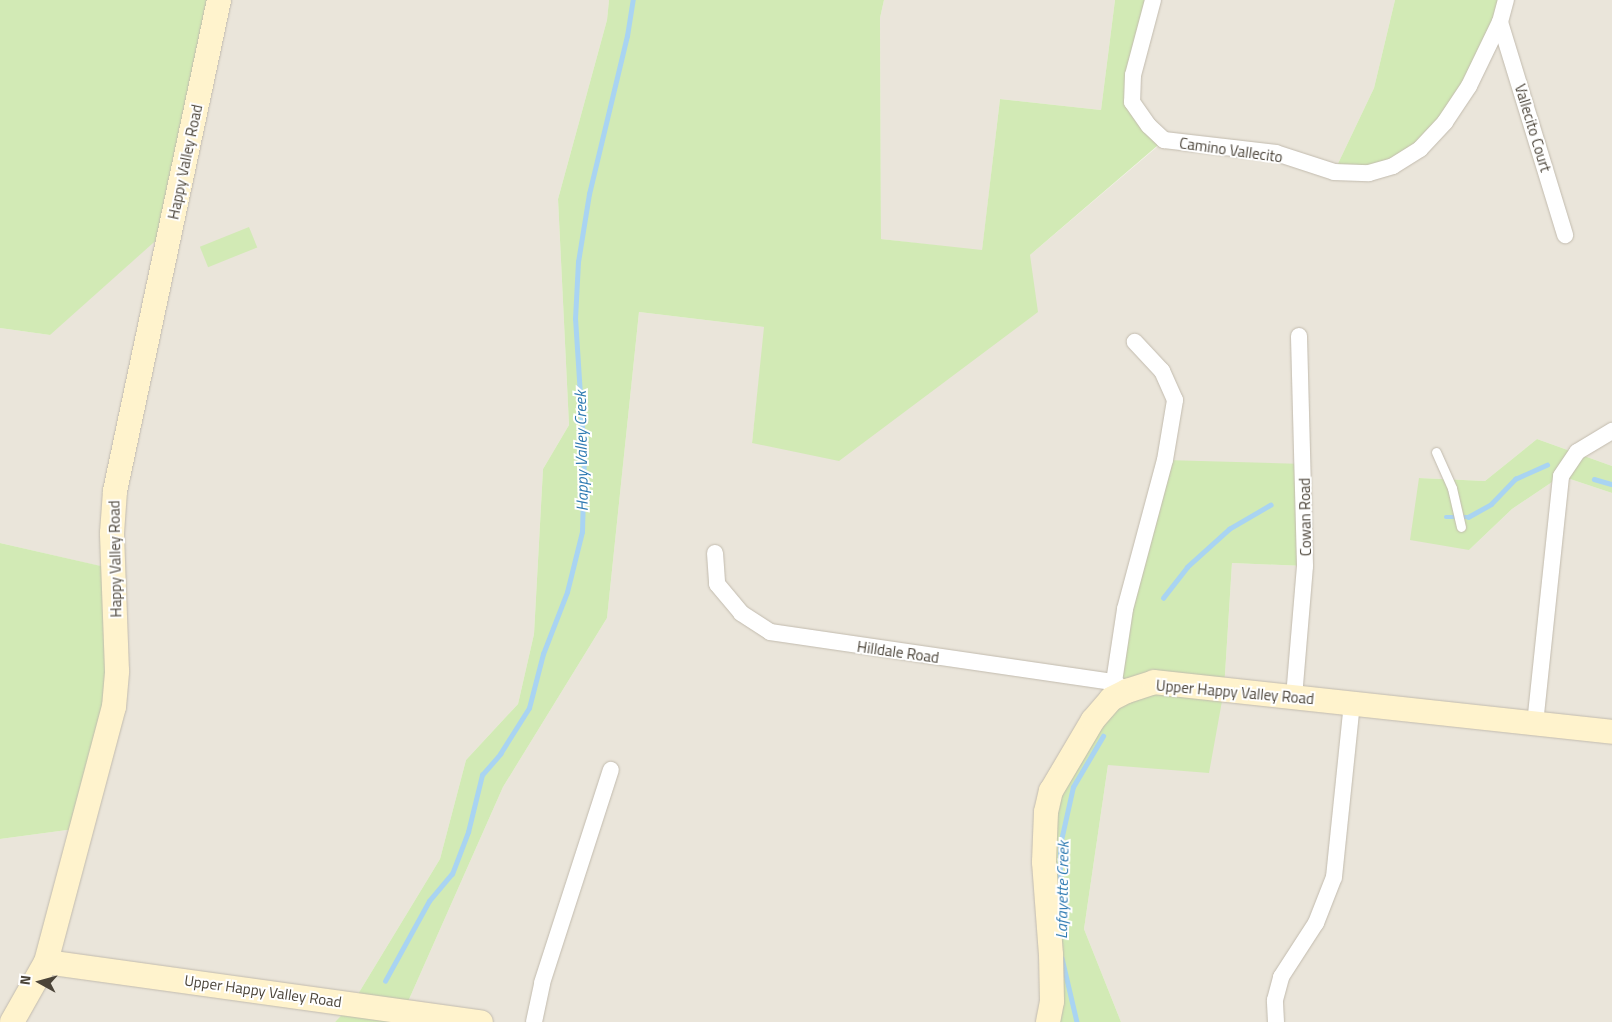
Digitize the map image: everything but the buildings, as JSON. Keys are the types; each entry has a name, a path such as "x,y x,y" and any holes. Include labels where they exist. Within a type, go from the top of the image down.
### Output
{"street":[{"name":"Happy Valley Road","path":"12,1022 46,962 114,707 117,671 112,533 115,491 219,0"},
{"name":"Camino Vallecito","path":"1153,0 1136,61 1132,102 1149,126 1164,140 1276,153 1334,172 1369,173 1394,166 1420,149 1445,122 1469,86 1500,22 1506,0"},
{"name":"Vallecito Court","path":"1500,22 1565,235"},
{"name":"Cowan Road","path":"1294,697 1306,566 1300,336"},
{"path":"1120,686 1125,609 1165,460 1175,400 1162,371 1135,342"},
{"path":"1535,724 1561,476 1577,452 1612,431"},
{"name":"Hilldale Road","path":"715,553 717,584 740,613 770,632 1120,686"},
{"name":"Upper Happy Valley Road","path":"1048,1022 1052,1001 1051,954 1044,862 1046,812 1051,791 1093,720 1120,686 1154,682 1612,732"},
{"path":"1276,1022 1275,1000 1280,977 1316,923 1334,877 1352,704"},
{"path":"534,1022 542,983 611,770"},
{"name":"Upper Happy Valley Road","path":"46,962 481,1022"}],"lane":[{"path":"1436,452 1460,514 1461,527"}],"shaded area":[{"path":"219,0 609,0 607,20 558,199 569,425 543,469 534,634 518,704 466,760 440,859 352,1004 335,1022 0,1022 0,839 82,828 113,569 0,543 0,328 50,335"},
{"path":"884,0 1115,0 1101,110 1000,99 982,251 881,239 880,18"},
{"path":"1153,0 1395,0 1374,88 1334,172 1506,0 1612,0 1612,466 1537,439 1485,481 1419,478 1469,550 1512,509 1561,476 1612,493 1612,1022 1121,1022 1084,929 1108,765 1224,690 1232,563 1305,566 1165,460 1048,1022 399,1022 503,787 607,618 639,312 765,327 752,443 1030,255 1164,141 1132,102"}],"green space":[{"path":"0,0 219,0 171,227 50,335 0,328"},
{"path":"609,0 884,0 880,18 881,239 982,250 1000,99 1101,110 1115,0 1153,0 1132,102 1164,140 1030,255 1038,312 839,461 752,443 764,327 639,312 607,618 503,787 399,1022 335,1022 352,1004 440,859 466,760 518,704 534,634 543,469 569,425 558,199 607,20"},
{"path":"1395,0 1506,0 1469,86 1393,166 1334,172 1374,88"},
{"path":"249,227 257,247 208,267 200,247"},
{"path":"1537,439 1612,466 1612,493 1561,476 1512,509 1469,550 1410,540 1419,478 1485,481"},
{"path":"1165,460 1304,464 1305,566 1232,563 1224,690 1209,773 1108,765 1084,929 1121,1022 1048,1022 1046,812 1114,682"},
{"path":"0,543 114,569 116,635 82,828 0,839"}],"waterway":[{"name":"Happy Valley Creek","path":"385,981 429,901 452,874 468,832 482,775 500,754 529,708 543,654 567,592 582,532 584,457 575,319 578,262 589,194 627,36 633,0"},
{"name":"Lafayette Creek","path":"1446,517 1468,517 1491,504 1515,479 1547,465"},
{"name":"Lafayette Creek","path":"1594,479 1612,484"},
{"name":"Lafayette Creek","path":"1163,598 1187,567 1229,529 1270,505"},
{"name":"Lafayette Creek","path":"1060,925 1060,845 1073,787 1103,736"},
{"name":"Lafayette Creek","path":"1062,958 1077,1022"}]}
